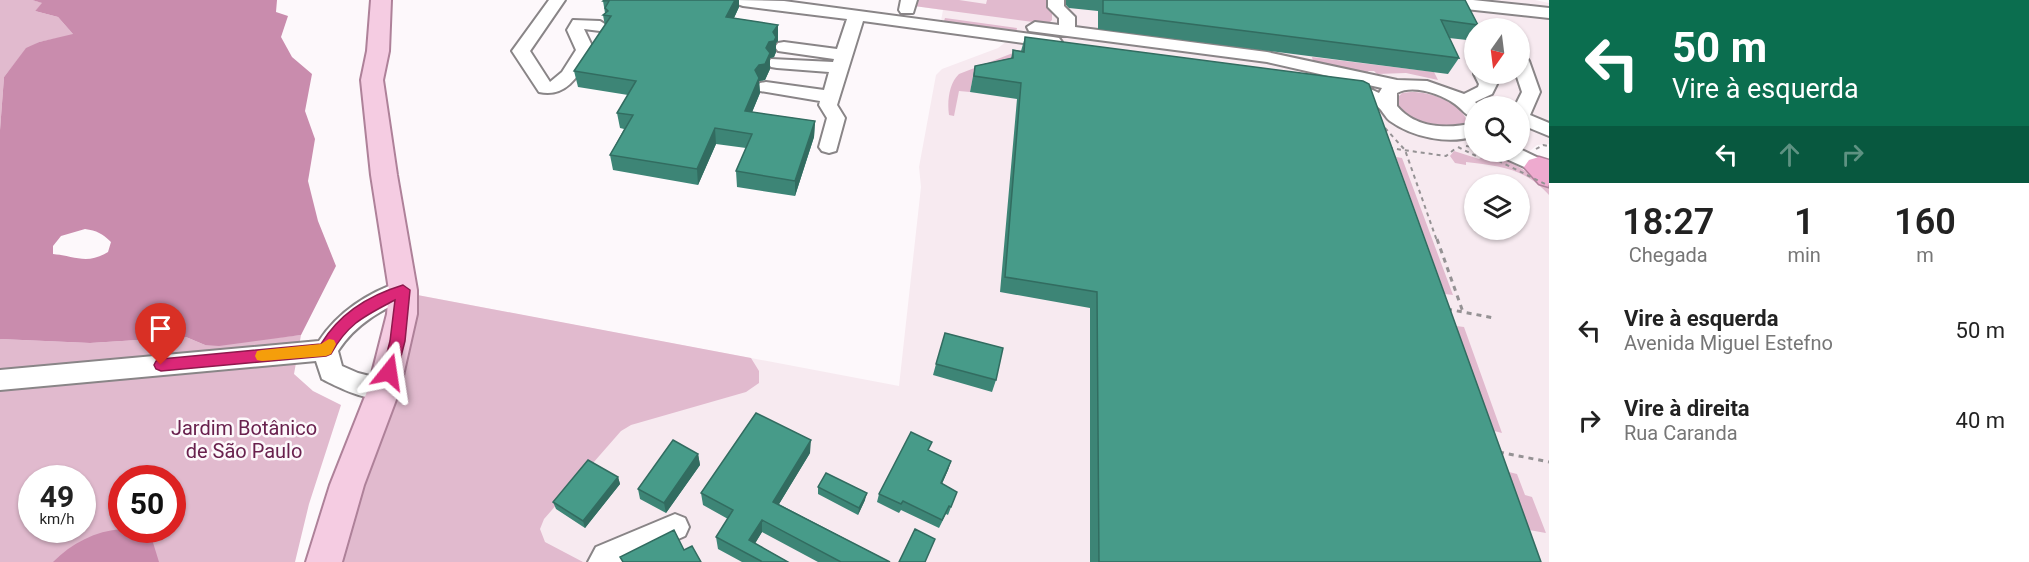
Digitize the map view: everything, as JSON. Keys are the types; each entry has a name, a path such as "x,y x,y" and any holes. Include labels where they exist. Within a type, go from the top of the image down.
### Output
{"main road":[{"path":"324,562 348,485 384,389 398,341 403,290 384,175 372,80 378,51 383,3"}],"street":[{"path":"557,0 521,51 545,88 554,89 561,85 584,51 585,48 575,30 579,24 600,26"},
{"path":"829,0 908,5 928,19"},
{"path":"1056,0 1056,7 1067,18 1067,31"},
{"path":"742,1 856,16 928,19 1029,32 1301,75 1346,85 1387,104 1401,119 1424,130 1464,137"},
{"path":"1447,2 1549,13"},
{"path":"1466,4 1474,18"},
{"path":"1496,7 1501,18"},
{"path":"829,147 836,118 828,107 856,16"},
{"path":"1029,32 1067,31 1287,60 1397,86"},
{"path":"780,55 806,67 842,61"},
{"path":"1387,104 1386,97 1389,90 1408,84 1430,87 1464,101"},
{"path":"766,87 830,100"},
{"path":"1530,121 1549,130"},
{"path":"1530,153 1547,172"},
{"path":"1523,162 1547,172"},
{"path":"384,389 354,383 331,372 326,350 337,331 353,316 403,290"},
{"path":"0,380 326,350"},
{"path":"602,562 606,557 675,527"}],"path":[{"path":"1383,124 1404,150 1463,312"},
{"path":"1392,159 1388,148 1446,156 1464,142"},
{"path":"1523,162 1547,172"},
{"path":"1442,300 1448,316"},
{"path":"1445,309 1494,318"},
{"path":"1498,460 1495,451 1549,462"}],"shaded area":[{"path":"32,0 277,0 276,12 288,16 281,37 292,57 312,74 305,111 315,139 308,181 318,221 336,266 301,335 219,346 205,345 186,337 90,343 0,339 0,130 4,77 26,48 39,42 73,34 58,17 35,11 42,3","holes":["85,229 102,234 111,242 108,252 87,259 53,254 53,246 61,236"]},
{"path":"916,0 1535,0 1549,3 1549,144 1537,145 1530,151 1530,96 1464,96 1464,162 1516,162 1514,164 1535,176 1549,188 1549,562 336,562 407,358 412,294 899,386 921,187 919,167 936,75 942,69 998,48 1007,41 939,32 943,10 914,6"},
{"path":"108,531 108,543 153,543 159,562 53,562 78,543 96,543 96,534"}],"green space":[{"path":"0,0 32,0 43,3 35,11 58,17 74,35 39,42 26,49 4,77 0,130"},
{"path":"916,0 959,0 986,4 987,0 1052,0 1052,20 1048,24 914,6"},
{"path":"945,18 1017,28 1016,33 943,24"},
{"path":"1031,48 1011,57 1009,74 972,82 970,92 959,91 954,116 949,115 949,93 959,74"},
{"path":"1312,57 1434,72 1438,80 1406,73 1377,74 1374,71 1368,71 1369,74 1363,73 1313,61"},
{"path":"1402,93 1428,94 1446,100 1464,116 1464,125 1436,126 1415,121 1406,116 1400,108 1397,98"},
{"path":"1454,151 1464,154 1466,165 1455,163 1450,156"},
{"path":"1396,157 1402,158 1453,295 1445,294"},
{"path":"1466,162 1510,162 1549,185 1549,195 1530,178 1530,174 1521,174"},
{"path":"412,294 751,358 759,371 759,383 746,392 631,425 621,431 544,519 540,529 545,542 583,562 336,562 407,358"},
{"path":"1456,326 1464,327 1502,433 1494,431"},
{"name":"Jardim Botânico de São Paulo","path":"301,335 294,374 313,391 341,405 309,504 295,562 0,562 0,339 90,343 186,337 205,345"},
{"path":"1509,472 1517,474 1525,495 1532,497 1546,533 1529,530"}],"building":[{"path":"604,0 735,0 726,17 778,25 773,32 776,37 774,41 769,42 766,48 770,53 765,64 759,65 755,70 759,78 745,111 815,121 795,181 736,171 752,134 715,128 697,169 610,155 633,115 617,113 636,81 574,71 611,16 603,15 608,11 605,8 609,1"},
{"path":"1103,0 1465,0 1474,18 1464,18 1464,23 1441,20 1459,58 1103,13"},
{"path":"1025,37 1363,81 1369,84 1541,562 1099,562 1097,292 1005,277 1021,83 974,76 975,66 1013,58 1013,50 1024,52"},
{"path":"945,333 1003,348 996,380 936,364"},
{"path":"756,413 811,440 773,502 890,562 841,562 762,520 749,540 788,562 761,562 716,537 733,510 701,493"},
{"path":"911,432 932,442 928,450 951,461 941,483 957,492 942,520 903,501 901,504 879,494"},
{"path":"673,440 698,454 664,503 638,489"},
{"path":"588,460 618,477 583,521 553,502"},
{"path":"826,473 867,493 859,508 818,487"},
{"path":"915,529 935,539 925,562 899,562"},
{"path":"674,530 684,550 692,546 701,562 623,562 620,557"}],"slow traffic":[{"path":"262,356 326,350 329,344"}],"route":[{"path":"161,365 326,350 337,331 353,316 372,304 403,290 398,341 389,372"}]}
